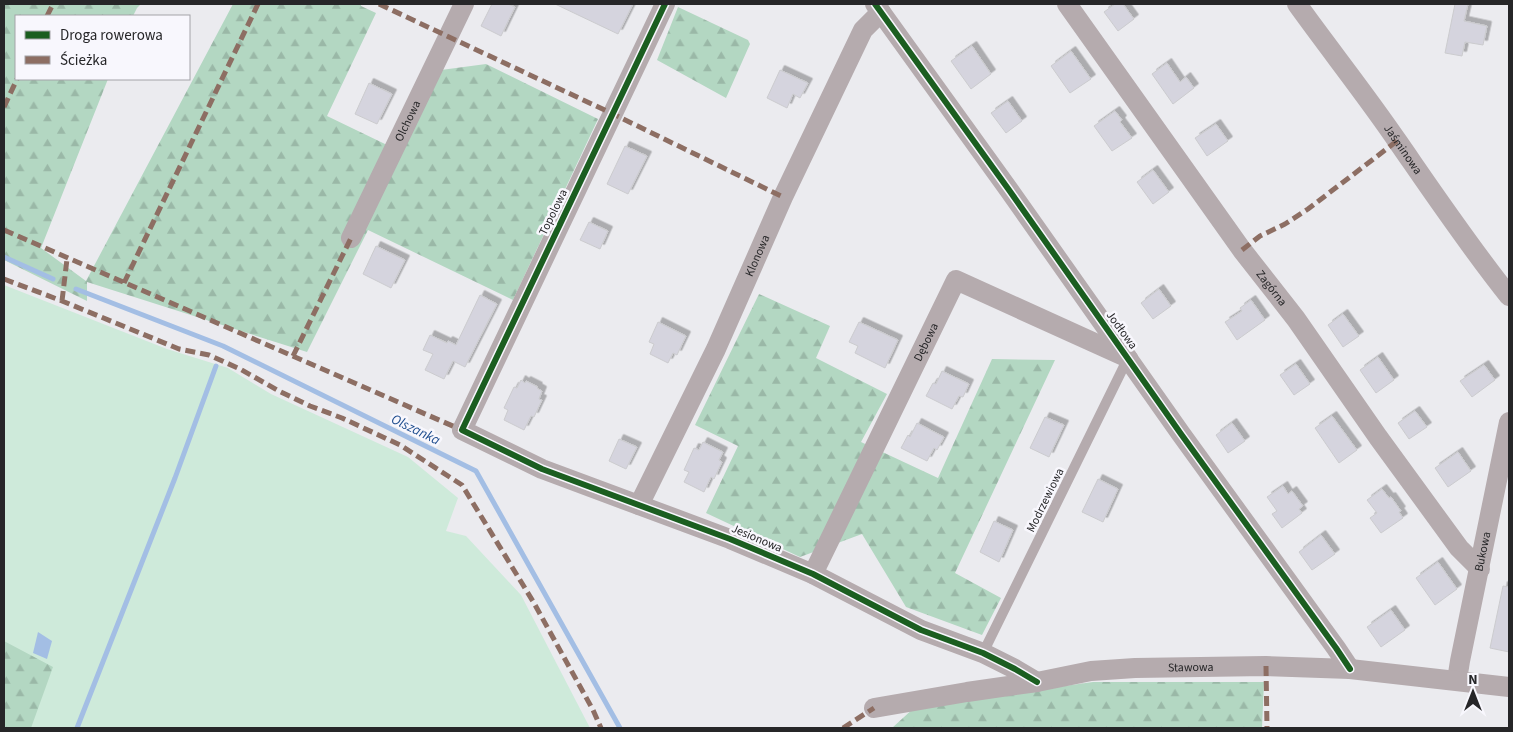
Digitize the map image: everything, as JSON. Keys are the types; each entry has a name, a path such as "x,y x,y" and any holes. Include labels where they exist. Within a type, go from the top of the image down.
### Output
{"street":[{"name":"Olchowa","path":"351,238 464,4"},
{"name":"Topolowa","path":"462,430 666,4"},
{"name":"Zagórna","path":"1067,4 1242,250 1296,319 1378,437 1459,548 1480,568"},
{"name":"Jaśminowa","path":"1297,4 1397,141 1476,255 1509,296"},
{"name":"Jodłowa","path":"878,8 1350,669"},
{"name":"Klonowa","path":"640,505 716,349 783,197 863,30 878,8"},
{"name":"Dębowa","path":"813,574 956,280 1128,358"},
{"name":"Bukowa","path":"1458,680 1460,661 1509,422"},
{"name":"Jesionowa","path":"462,430 542,469 730,539 813,574 921,630 984,653 1037,682"},
{"name":"Stawowa","path":"874,708 1037,682 1091,671 1135,668 1266,666 1350,669 1509,687"}],"lane":[{"name":"Modrzewiowa","path":"984,653 1128,358"}],"green space":[{"path":"4,4 141,4 134,15 15,15 15,80 108,80 41,248 86,281 233,4 361,4 361,6 376,13 327,116 402,151 441,70 486,64 598,119 513,300 368,230 307,352 87,282 87,301 4,260"},
{"path":"678,7 748,40 750,44 726,98 657,60"},
{"path":"4,285 167,349 228,368 271,394 408,457 458,498 446,531 466,536 521,595 590,728 4,728"},
{"path":"759,294 830,326 816,358 887,394 861,442 938,478 992,359 1055,360 955,573 1001,598 982,635 906,607 862,534 800,557 706,513 738,446 695,425"},
{"path":"4,641 53,667 31,728 4,728"},
{"path":"1093,682 1264,682 1262,728 892,728 915,707"}],"water":[{"path":"38,632 52,641 47,659 33,653"}],"building":[{"path":"492,4 508,4 515,7 501,36 481,26"},
{"path":"555,4 633,4 618,34"},
{"path":"1115,4 1123,4 1134,19 1118,31 1104,12"},
{"path":"1455,4 1468,4 1464,21 1487,26 1483,45 1465,42 1462,56 1445,53"},
{"path":"972,46 991,74 971,89 951,61"},
{"path":"1071,51 1091,79 1070,93 1051,66"},
{"path":"1167,63 1180,82 1186,77 1194,88 1173,104 1152,74"},
{"path":"780,70 808,83 800,98 793,94 787,108 767,98"},
{"path":"369,83 392,94 377,124 355,114"},
{"path":"1008,101 1022,121 1006,133 991,113"},
{"path":"1115,111 1122,120 1120,122 1132,138 1112,151 1094,126"},
{"path":"1216,124 1228,141 1207,156 1195,138"},
{"path":"625,146 647,156 628,194 607,184"},
{"path":"1153,170 1169,192 1153,204 1137,182"},
{"path":"589,222 608,231 600,249 580,240"},
{"path":"376,246 405,260 391,288 363,274"},
{"path":"1159,289 1171,306 1153,319 1141,303"},
{"path":"480,295 497,304 465,367 453,361 444,379 425,370 433,354 423,350 430,335 456,345"},
{"path":"1251,300 1265,320 1237,340 1225,322 1242,311 1240,308"},
{"path":"1343,314 1359,336 1343,347 1328,325"},
{"path":"658,322 686,336 677,355 673,353 668,363 650,354 654,344 649,342"},
{"path":"859,322 898,340 885,368 855,353 858,346 849,342"},
{"path":"1378,357 1394,380 1376,393 1360,370"},
{"path":"1296,364 1310,384 1294,395 1280,375"},
{"path":"1484,365 1495,380 1472,397 1460,381"},
{"path":"942,371 969,384 963,397 959,396 952,409 926,396 933,383 936,384"},
{"path":"521,380 538,387 542,391 539,399 542,400 534,417 531,416 524,430 504,420 508,410 504,408 514,387 517,388"},
{"path":"1415,411 1427,427 1409,439 1398,423"},
{"path":"1332,416 1357,450 1339,463 1315,428"},
{"path":"1045,417 1064,425 1049,457 1030,448"},
{"path":"917,423 944,437 937,450 934,448 927,461 901,448 908,435 910,437"},
{"path":"1232,423 1245,441 1228,453 1216,435"},
{"path":"619,439 637,447 626,469 609,461"},
{"path":"703,442 723,452 719,460 722,462 714,479 711,477 704,492 684,482 689,472 684,470 694,448 699,450"},
{"path":"1458,452 1471,471 1448,487 1435,468"},
{"path":"1098,479 1118,489 1103,522 1082,512"},
{"path":"1283,486 1288,494 1292,491 1303,506 1299,509 1302,513 1282,528 1272,514 1277,511 1267,497"},
{"path":"1382,489 1389,498 1391,497 1401,511 1399,512 1403,518 1381,533 1370,518 1377,513 1367,500"},
{"path":"994,521 1013,530 999,562 980,552"},
{"path":"1321,535 1335,554 1312,570 1299,552"},
{"path":"1438,562 1457,589 1435,605 1416,578"},
{"path":"1503,586 1509,587 1509,652 1490,648"},
{"path":"1391,610 1405,630 1381,647 1367,627"}],"waterway":[{"name":"Olszanka","path":"4,257 53,279"},
{"name":"Olszanka","path":"76,289 223,346 476,471 620,728"},
{"path":"77,728 175,478 216,366"}],"marked path":[{"path":"48,15 53,4"},
{"path":"124,283 258,4"},
{"path":"379,4 613,114 783,197"},
{"path":"4,107 17,80"},
{"path":"1242,250 1260,236 1285,224 1308,209 1397,141"},
{"path":"4,230 462,430"},
{"path":"293,356 351,238"},
{"path":"62,301 67,259"},
{"path":"4,279 179,349 209,355 310,406 342,418 400,445 462,485 534,603 601,728"},
{"path":"1266,666 1267,728"},
{"path":"843,728 874,708"}],"cycle path":[{"path":"665,4 462,430 542,469 730,539 813,574 921,630 983,653 1037,682"},
{"path":"875,4 1350,669"}]}
